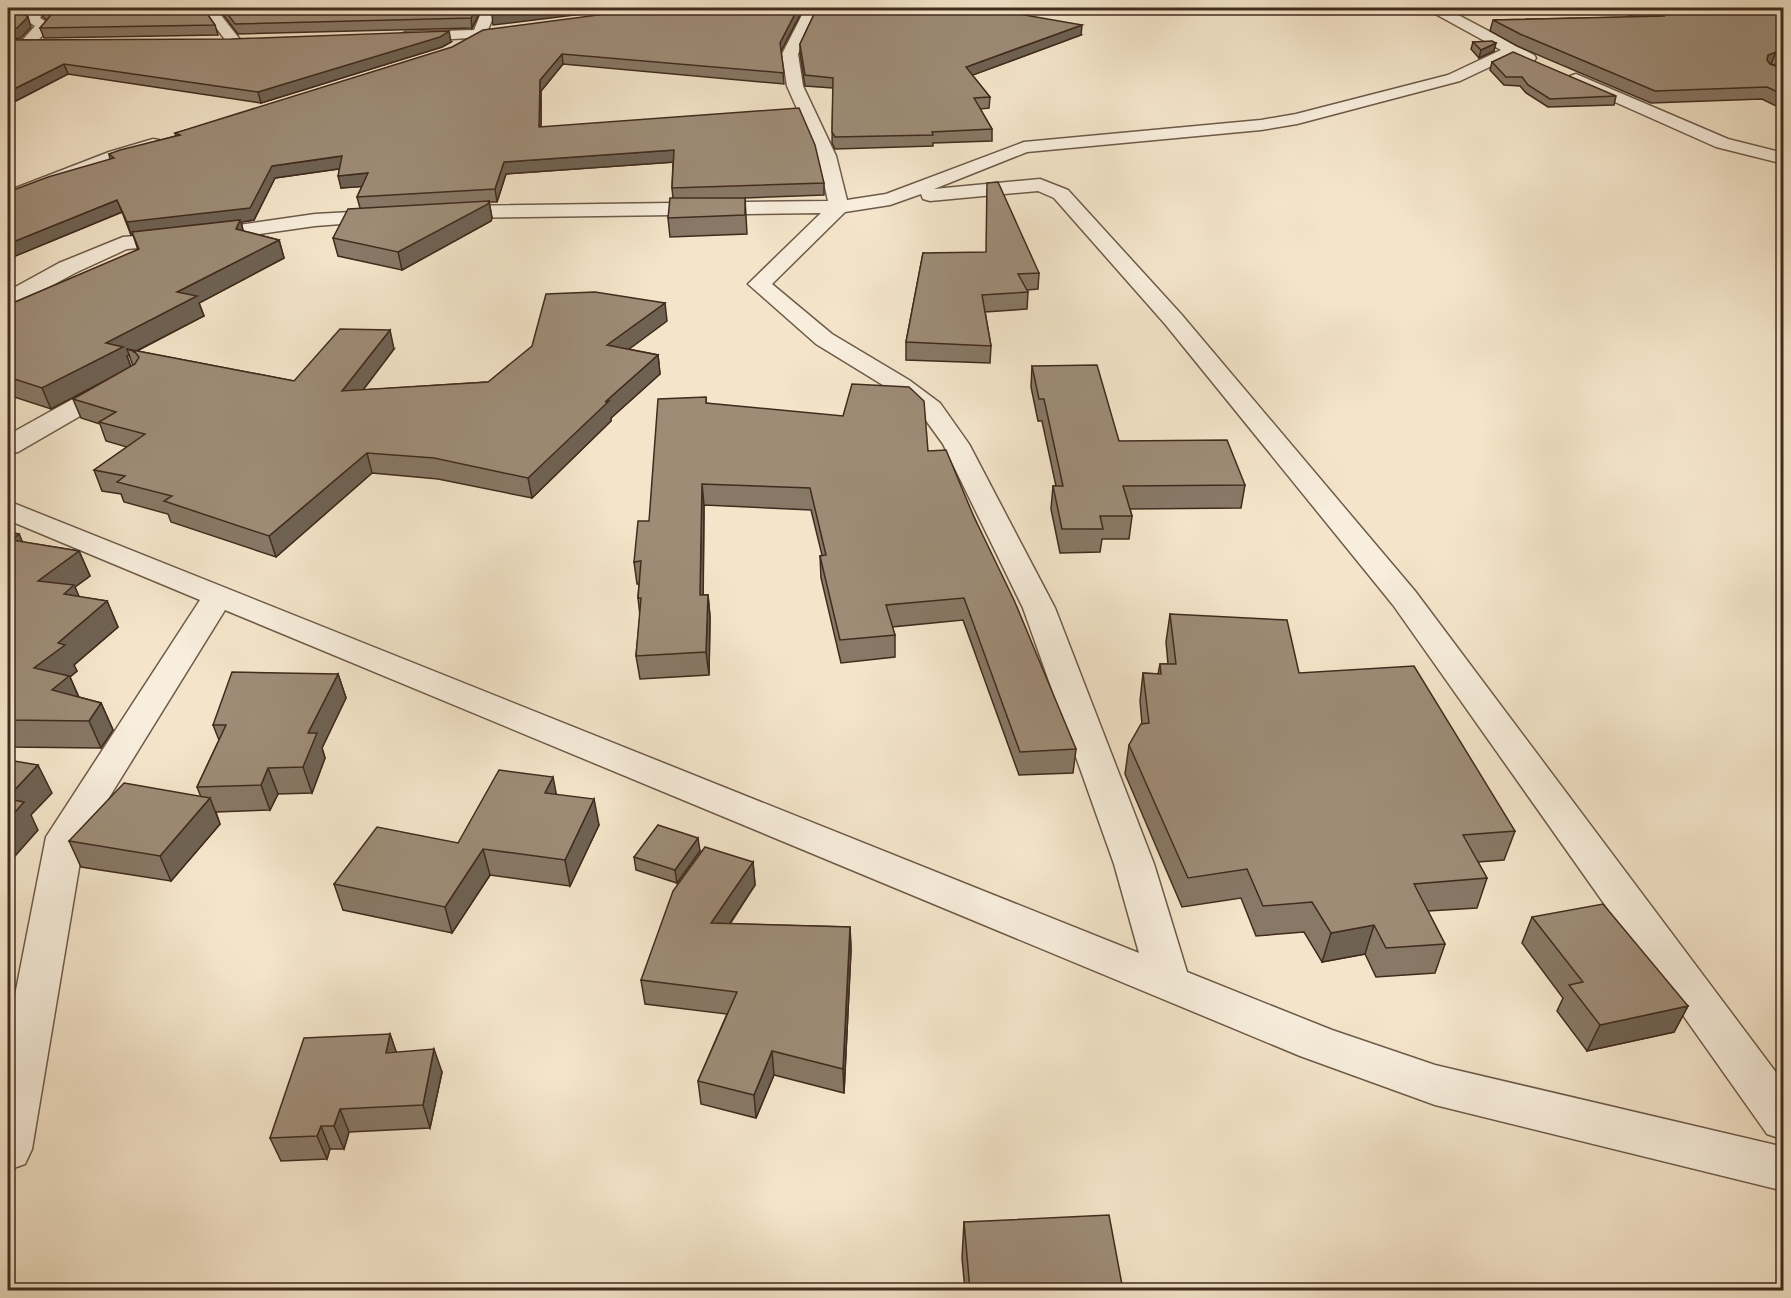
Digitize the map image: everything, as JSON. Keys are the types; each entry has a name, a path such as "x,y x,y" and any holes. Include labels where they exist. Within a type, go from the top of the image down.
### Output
{"street":[{"path":"39,8 32,20 45,25"},
{"path":"211,42 239,41 213,14 212,8"},
{"path":"448,52 480,34 490,8"},
{"path":"808,8 809,15 790,54 795,86 827,156 839,207"},
{"path":"1435,8 1511,51 1543,65"},
{"path":"17,23 45,25"},
{"path":"45,25 18,45 49,44"},
{"path":"395,38 502,31"},
{"path":"890,199 1024,147 1250,127 1288,120 1454,78 1511,51"},
{"path":"1564,74 1722,143 1784,159"},
{"path":"8,198 116,156 166,140"},
{"path":"1722,143 1784,142"},
{"path":"1024,147 1040,185"},
{"path":"428,213 485,210 839,207 890,199 1040,185 1061,194 1173,319 1404,598 1784,1120"},
{"path":"839,207 759,284 825,339 900,385 931,408 956,444 1040,608 1134,864 1169,983"},
{"path":"8,300 67,268 123,243 196,237 315,220 406,215"},
{"path":"8,446 131,377"},
{"path":"8,510 1316,1043 1435,1084 1784,1169"},
{"path":"10,1117 65,837 218,596"}],"building":[{"path":"8,8 21,8 19,11 28,17 17,28 8,29"},
{"path":"40,8 203,8 215,25 40,28 51,15"},
{"path":"223,8 476,8 471,18 235,24"},
{"path":"494,8 555,8 492,15"},
{"path":"651,8 798,8 780,43 784,73 562,54 540,80 539,127 799,108 815,145 824,183 672,188 674,150 504,162 495,189 357,197 368,173 338,176 342,156 272,166 250,208 127,222 117,200 8,244 8,192 48,177 114,158 109,154 180,135 175,133 452,47 483,30"},
{"path":"817,8 966,8 978,10 985,8 1082,25 966,67 990,97 974,98 992,129 932,132 933,135 835,137 832,132 833,78 805,75 800,44"},
{"path":"1642,8 1784,8 1784,54 1776,52 1768,55 1767,60 1770,64 1784,69 1784,95 1767,87 1655,91 1520,34 1493,20 1665,16"},
{"path":"449,31 440,37 258,92 64,64 8,92 8,40 231,39"},
{"path":"1492,41 1496,43 1481,50 1473,42"},
{"path":"1513,52 1616,96 1550,99 1528,85 1522,77 1506,77 1492,62"},
{"path":"998,182 1039,273 1018,274 1028,292 982,295 991,346 906,342 923,253 986,252 987,183"},
{"path":"670,198 745,198 745,215 668,218"},
{"path":"489,201 488,204 398,252 333,238 348,209"},
{"path":"240,220 236,229 279,240 177,292 197,296 106,343 123,347 42,388 8,377 8,305 139,249 132,232"},
{"path":"595,292 665,303 607,345 658,355 605,402 609,401 528,478 434,458 367,453 269,536 164,501 172,496 117,482 125,476 94,470 145,434 99,422 116,412 73,399 135,364 139,357 134,351 127,349 294,381 340,329 390,330 342,391 488,382 532,346 546,294"},
{"path":"1097,365 1119,441 1227,440 1245,485 1123,486 1132,516 1100,516 1103,529 1062,529 1053,486 1063,486 1044,399 1039,399 1032,366"},
{"path":"852,384 909,387 924,401 928,451 946,450 974,517 1014,600 1076,749 1020,752 964,598 886,605 895,635 840,640 820,556 826,555 810,488 702,484 700,595 708,595 706,652 636,656 641,598 638,598 641,561 634,562 638,521 649,521 658,399 706,397 706,403 843,416"},
{"path":"8,532 19,534 12,540 79,551 38,581 74,585 64,594 107,601 58,643 65,645 34,668 69,676 52,690 101,703 89,721 8,720"},
{"path":"1170,614 1287,620 1299,673 1414,666 1515,831 1463,835 1487,878 1414,884 1445,944 1386,948 1374,925 1331,933 1312,902 1263,906 1247,869 1188,878 1129,745 1141,724 1149,723 1143,673 1161,674 1160,664 1176,664"},
{"path":"232,672 338,674 308,733 317,733 303,767 268,768 261,785 197,787 226,725 213,725"},
{"path":"8,760 38,765 8,797"},
{"path":"499,770 553,777 545,793 594,799 565,860 483,849 445,907 334,884 377,827 458,843"},
{"path":"124,783 210,798 160,856 69,841"},
{"path":"8,799 24,802 8,820"},
{"path":"658,825 698,838 675,870 634,857"},
{"path":"705,847 753,862 711,923 850,927 843,1069 772,1051 754,1095 698,1081 737,992 641,980 673,891"},
{"path":"1603,904 1688,1006 1600,1025 1569,985 1583,982 1532,917"},
{"path":"390,1034 386,1053 434,1049 423,1105 340,1109 334,1126 321,1126 317,1136 270,1138 304,1038"},
{"path":"1109,1215 1123,1290 970,1290 964,1222"}]}
